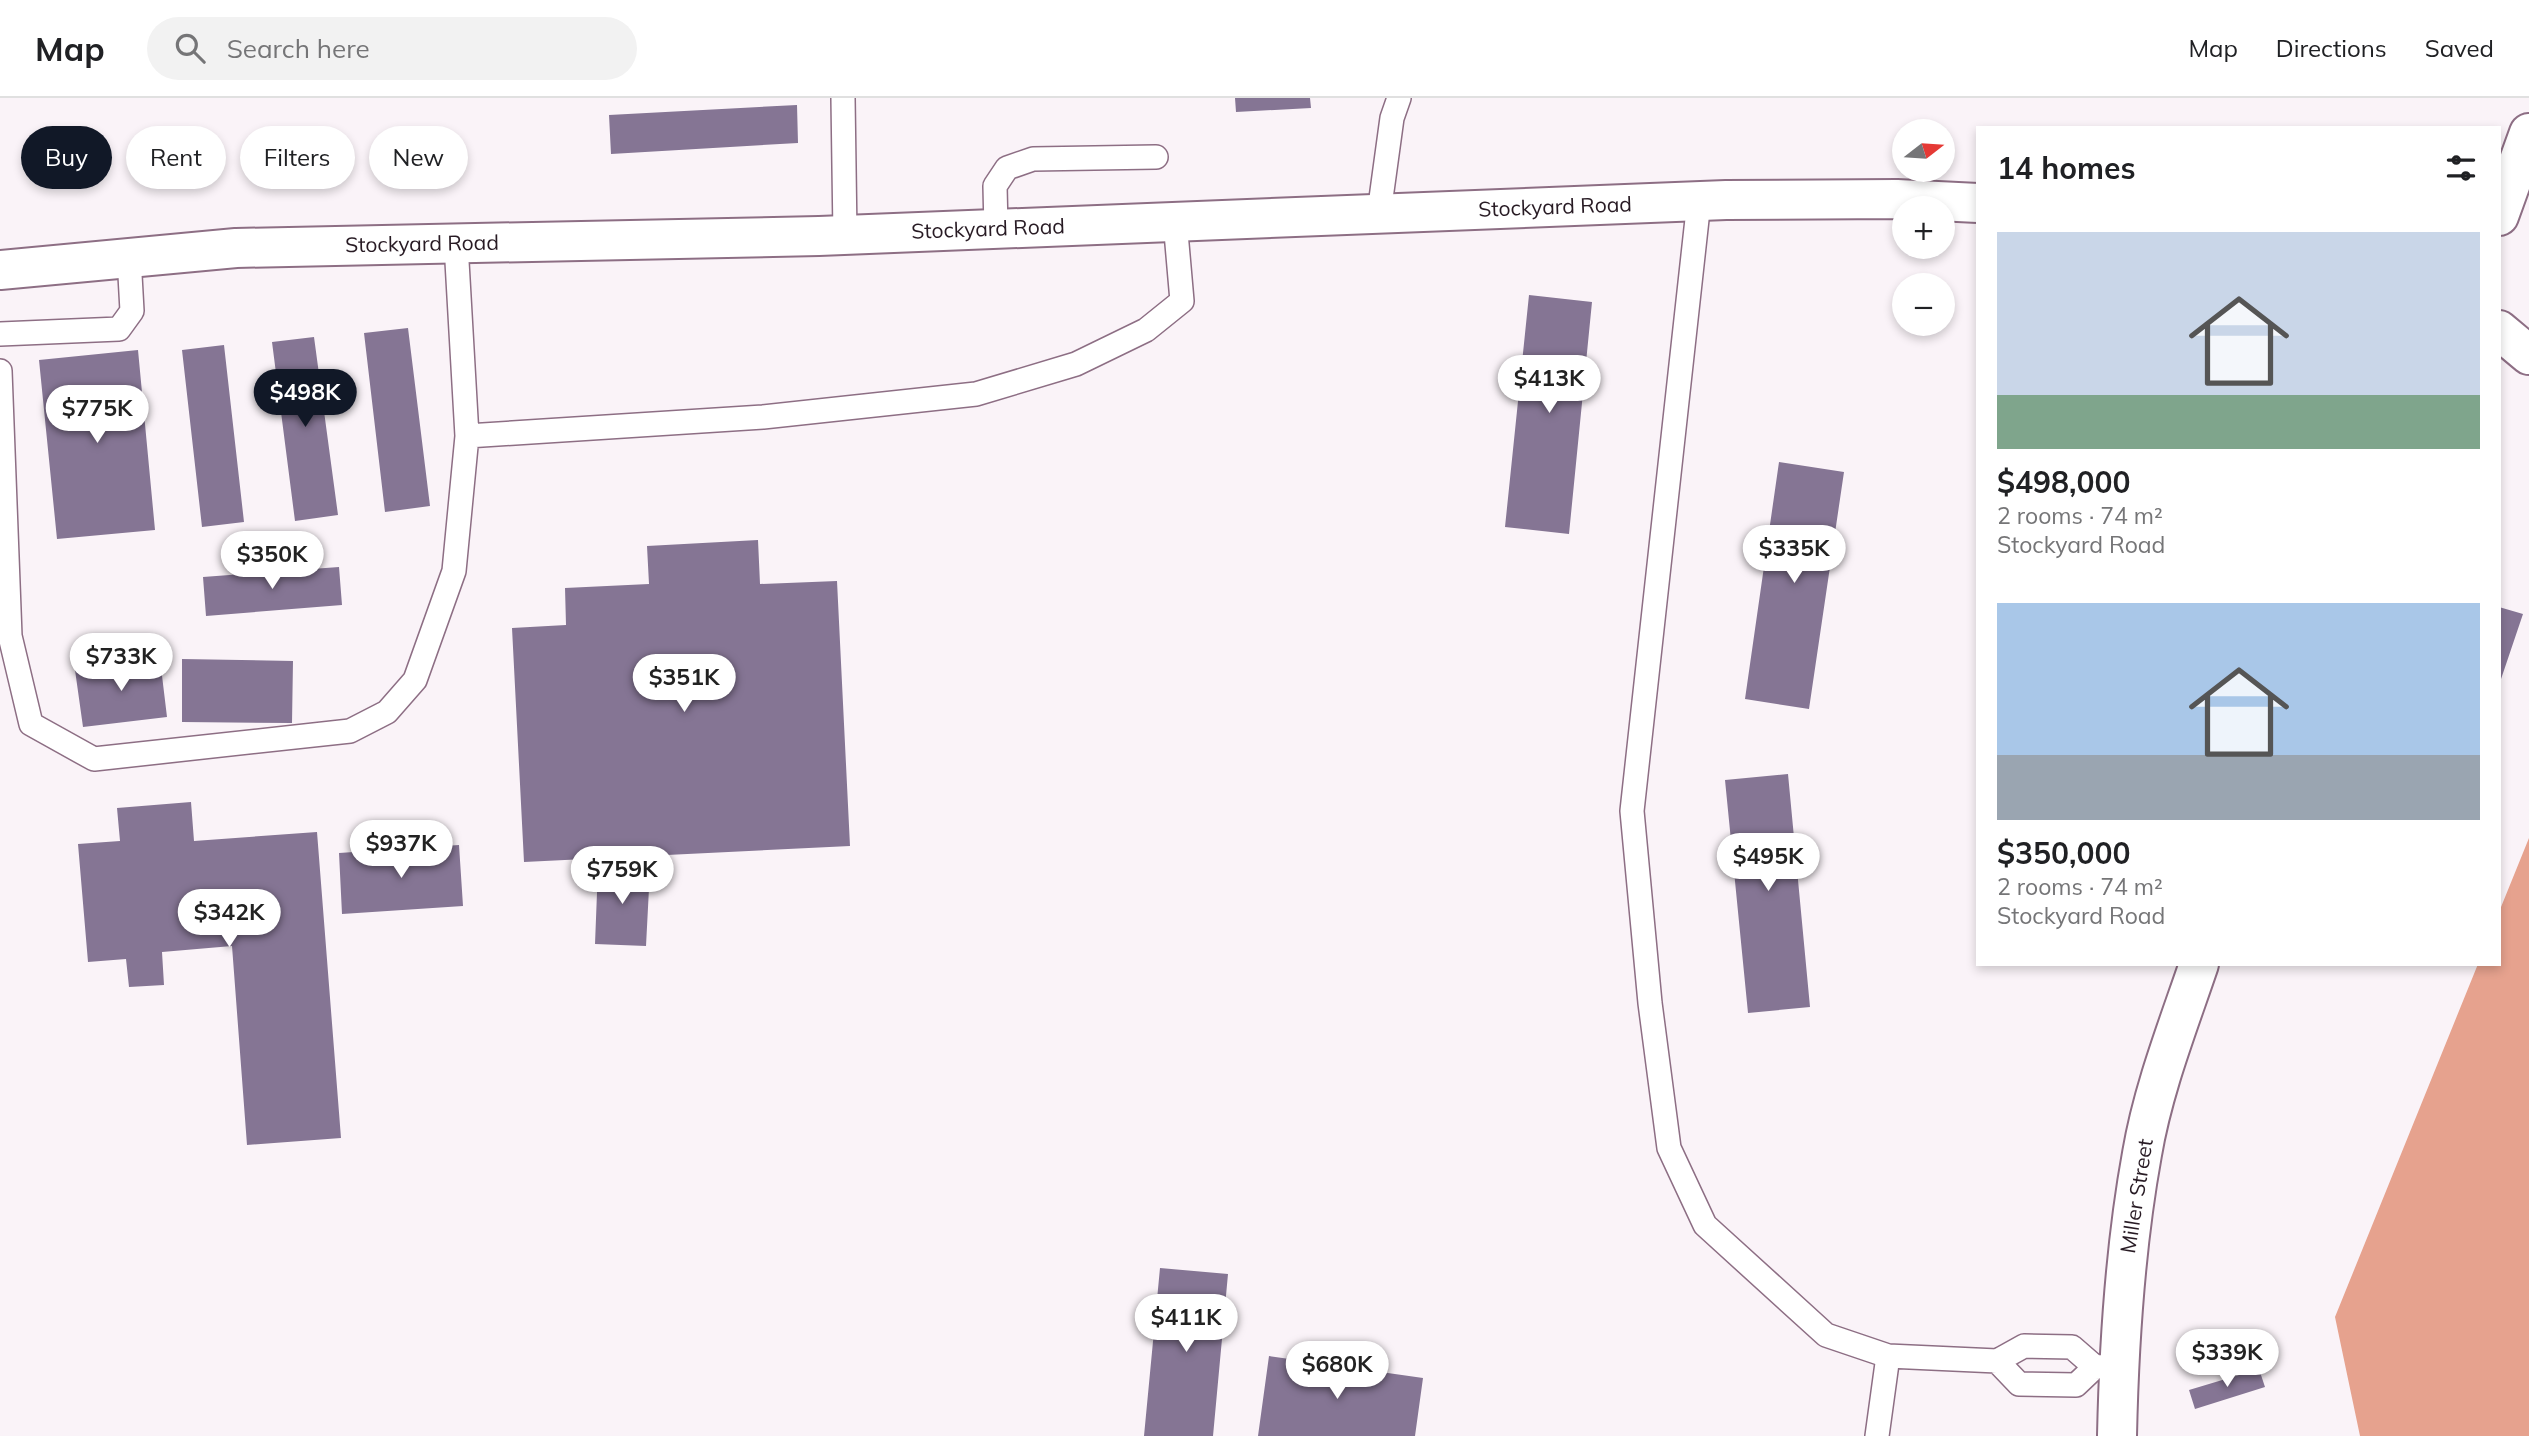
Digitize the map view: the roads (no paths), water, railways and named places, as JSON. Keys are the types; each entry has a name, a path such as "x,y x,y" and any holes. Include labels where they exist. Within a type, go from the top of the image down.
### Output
{"street":[{"path":"2501,210 2529,133"},
{"name":"Stockyard Road","path":"0,270 236,248 845,235 1699,201 1897,200 1976,203"},
{"path":"2501,332 2529,355"},
{"name":"Miller Street","path":"2117,1436 2107,1367 2122,1301 2142,1152 2163,1072 2198,966"}],"lane":[{"path":"843,98 845,235"},
{"path":"1380,213 1392,118 1399,98"},
{"path":"996,229 995,186 1007,168 1033,159 1156,157"},
{"path":"1699,201 1632,811 1650,1003 1669,1148 1704,1226 1826,1335 1888,1356 1997,1361 2024,1346 2072,1347 2107,1367"},
{"path":"467,436 764,417 963,396 1064,368 1146,330 1182,301 1175,221"},
{"path":"0,371 10,636 31,724 94,759 349,731 387,712 415,680 454,571 467,436 456,244"},
{"path":"0,334 119,329 132,311 130,257"},
{"path":"1877,1436 1888,1356"},
{"path":"1997,1361 2019,1384 2076,1385 2107,1367"}]}
